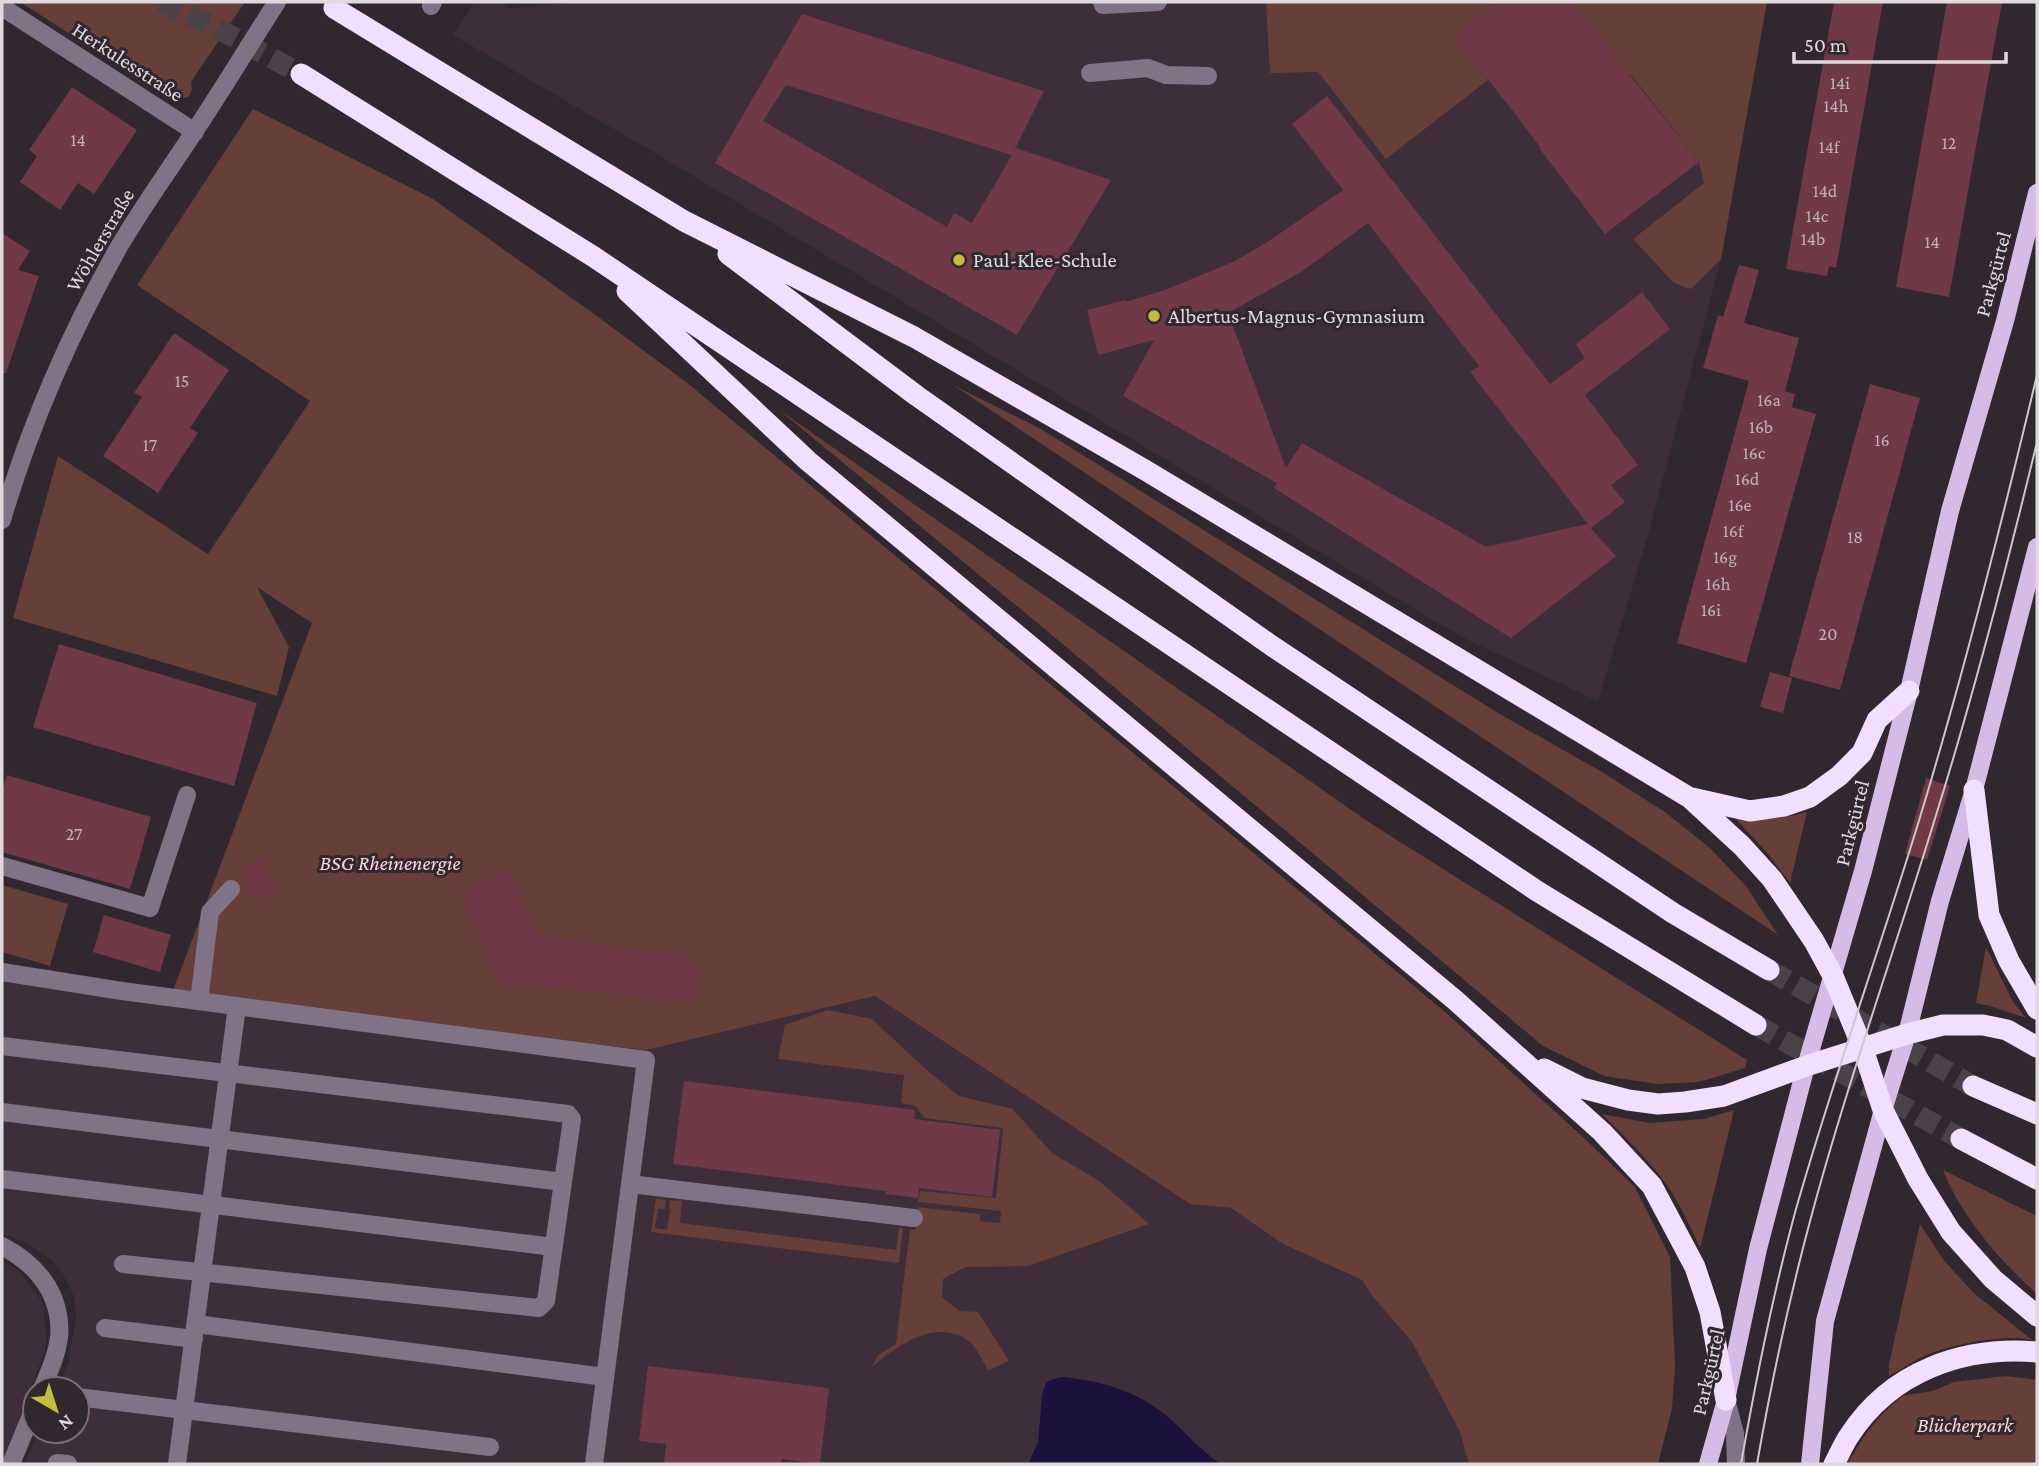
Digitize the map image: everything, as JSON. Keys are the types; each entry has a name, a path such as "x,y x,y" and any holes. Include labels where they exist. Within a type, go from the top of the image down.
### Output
{"highway":[{"path":"334,8 684,221 914,337 1145,470 1690,797 1742,846 1772,879 1814,941 1833,976 1863,1049 1883,1110 1918,1179 1951,1232 1993,1279 2037,1316"},
{"path":"301,74 594,257 1537,891 1755,1025"},
{"path":"684,221 918,396 1272,646 1673,913 1769,970"},
{"path":"594,257 693,355 808,461 1455,1000 1602,1132 1652,1186 1695,1267 1710,1312 1726,1400"},
{"path":"1690,797 1751,811 1784,806 1810,797 1839,776 1862,753 1877,720 1909,691"},
{"path":"1974,790 1989,915 2009,961 2037,1009"},
{"path":"1517,1056 1582,1088 1628,1100 1658,1104 1724,1096 1806,1066 1944,1025 1983,1025 2007,1030 2037,1047"},
{"path":"1973,1086 2037,1114"},
{"path":"1961,1139 2037,1179"},
{"path":"1834,1464 1849,1436 1866,1413 1886,1394 1913,1376 1936,1364 1963,1356 1992,1352 2037,1352"}],"main road":[{"name":"Parkgürtel","path":"1708,1464 1726,1400 1758,1249 1806,1066 1865,863 1951,511 2005,321 2037,192"},
{"path":"1810,1464 1825,1321 1883,1110 1907,1034 1940,901 1974,790 2037,547"}],"street":[{"name":"Wöhlerstraße","path":"2,520 35,424 77,327 116,252 277,2"},
{"path":"1102,2 1103,5 1158,2"},
{"name":"Herkulesstraße","path":"2,7 195,132"},
{"path":"1090,73 1149,68 1166,75 1208,76"},
{"path":"2,866 150,908 187,795"},
{"path":"199,1001 210,912 231,888"},
{"path":"2,972 122,991 646,1060 594,1464"},
{"path":"177,1464 237,1006"},
{"path":"2,1046 568,1114 572,1119 546,1301 539,1308 123,1264"},
{"path":"2,1112 563,1182"},
{"path":"2,1179 554,1247"},
{"path":"630,1184 914,1218"},
{"path":"2,1246 26,1260 47,1283 57,1306 60,1335 48,1375"},
{"path":"105,1328 195,1332 606,1377"},
{"path":"91,1399 490,1447"},
{"path":"1726,1400 1735,1433 1736,1464"},
{"path":"12,1464 21,1441"}],"shaded area":[{"path":"475,2 497,2 509,8 577,2 1767,2 1721,259 1648,535 1598,701 1470,641 1421,613 667,160 453,35"},
{"path":"2,972 219,1003 646,1050 875,996 1190,1204 1231,1208 1283,1244 1362,1280 1373,1297 1412,1342 1460,1432 1469,1464 25,1464 33,1445 91,1445 91,1375 63,1375 68,1363 76,1317 74,1296 62,1272 50,1259 30,1245 2,1233"},
{"path":"2,1261 19,1271 38,1295 43,1308 47,1338 36,1375 21,1375 21,1414 2,1464"},
{"path":"1062,1377 1091,1381 1144,1400 1168,1417 1221,1464 1028,1464 1038,1443 1042,1395 1046,1383"}],"green space":[{"path":"20,2 245,2 191,82 192,90 188,97 173,100"},
{"path":"1266,2 1499,2 1455,37 1488,80 1386,159 1318,72 1270,73"},
{"path":"1572,2 1767,2 1721,259 1691,289 1674,283 1633,239 1704,183 1699,162"},
{"name":"BSG Rheinenergie","path":"253,109 433,199 686,382 1444,1011 1635,1187 1670,1257 1675,1365 1672,1409 1658,1464 1469,1464 1460,1432 1412,1342 1373,1297 1362,1280 1283,1244 1231,1208 1190,1204 875,996 646,1050 219,1003 169,1001 312,623 257,587 289,647 277,696 13,618 58,456 208,554 310,401 137,285"},
{"path":"953,385 1041,429 1498,713 1602,772 1665,812 1711,849 1746,886 1778,935"},
{"path":"778,409 1370,823 1747,1060 1745,1068 1699,1082 1657,1084 1604,1076 1543,1046"},
{"path":"1807,812 1790,883 1736,819 1772,818"},
{"path":"2,885 68,904 50,966 2,952"},
{"path":"1986,947 2013,1002 2026,1018 1976,1003"},
{"path":"828,1010 872,1019 959,1096 1013,1109 1052,1153 1098,1180 1149,1224 1028,1266 966,1267 943,1279 942,1297 959,1311 978,1312 1009,1361 988,1370 970,1341 941,1332 929,1333 905,1343 873,1366 877,1356 896,1344 910,1230 915,1230 917,1207 980,1214 980,1221 1000,1223 1001,1211 918,1202 920,1191 996,1198 1003,1128 925,1118 915,1106 901,1103 904,1075 778,1059 785,1025"},
{"path":"1734,1110 1700,1248 1666,1184 1602,1114 1650,1123 1704,1119"},
{"path":"1943,1170 2037,1216 2037,1294 1983,1237 1960,1204"},
{"path":"656,1199 666,1200 665,1209 658,1209 655,1228 667,1230 670,1200 682,1201 680,1223 896,1250 899,1228 903,1228 899,1263 651,1232"},
{"path":"1920,1224 1944,1261 1975,1294 2032,1340 1992,1339 1961,1345 1922,1357 1889,1376 1889,1364"},
{"name":"Blücherpark","path":"2006,1376 2037,1380 2037,1464 1847,1464 1867,1432 1902,1396 1932,1391 1954,1382"}],"building":[{"path":"1499,2 1572,2 1699,162 1605,234 1454,37"},
{"path":"1834,2 1883,2 1836,268 1829,266 1827,276 1786,269"},
{"path":"1947,2 2002,2 1949,297 1896,287"},
{"path":"802,14 1044,91 1012,155 1016,148 1111,180 1017,335 715,163","holes":["786,85 1012,155 972,223 954,213 947,227 763,121"]},
{"path":"72,87 137,130 94,194 78,183 60,210 20,182 37,156 29,150"},
{"name":"Albertus-Magnus-Gymnasium","path":"1327,96 1550,384 1585,358 1576,344 1642,292 1670,329 1585,395 1638,465 1611,485 1625,502 1591,528 1470,372 1479,366 1368,223 1301,272 1228,313 1286,468 1302,443 1486,547 1587,524 1616,556 1511,638 1274,488 1277,483 1123,396 1154,340 1098,355 1087,310 1165,290 1235,261 1343,190 1292,124"},
{"path":"2,233 30,251 18,270 39,276 6,373 2,373"},
{"path":"1739,265 1759,270 1744,323 1799,338 1785,391 1795,394 1792,407 1816,414 1746,663 1677,643 1749,381 1703,368 1718,315 1723,317"},
{"path":"174,333 229,370 190,428 198,433 158,493 103,456 142,397 134,393"},
{"path":"1870,384 1920,398 1840,690 1789,676"},
{"path":"59,644 257,703 234,786 33,727"},
{"path":"1770,672 1792,678 1783,713 1760,707"},
{"path":"7,775 151,817 130,889 2,852 2,791"},
{"path":"1926,778 1950,786 1927,860 1905,854"},
{"path":"262,858 278,889 256,901 240,869"},
{"path":"509,870 541,937 687,955 684,963 700,965 695,1003 500,984 461,892"},
{"path":"104,915 171,935 160,972 93,952"},
{"path":"684,1081 915,1110 914,1119 1000,1130 992,1197 919,1188 918,1198 886,1194 886,1191 673,1164"},
{"path":"648,1366 829,1388 820,1464 782,1459 781,1464 664,1464 666,1444 639,1441"}],"tunnel":[{"path":"161,2 211,25 301,74"},
{"path":"1769,970 1973,1086"},
{"path":"1756,1025 1961,1139"}],"tram line":[{"path":"1741,1464 1766,1336 1796,1209 1906,863 1953,705 2037,375"},
{"path":"1757,1464 1780,1344 1809,1225 1964,720 2037,442"}],"place":[{"name":"Paul-Klee-Schule","path":"959,260"},
{"name":"Albertus-Magnus-Gymnasium","path":"1154,316"}]}
